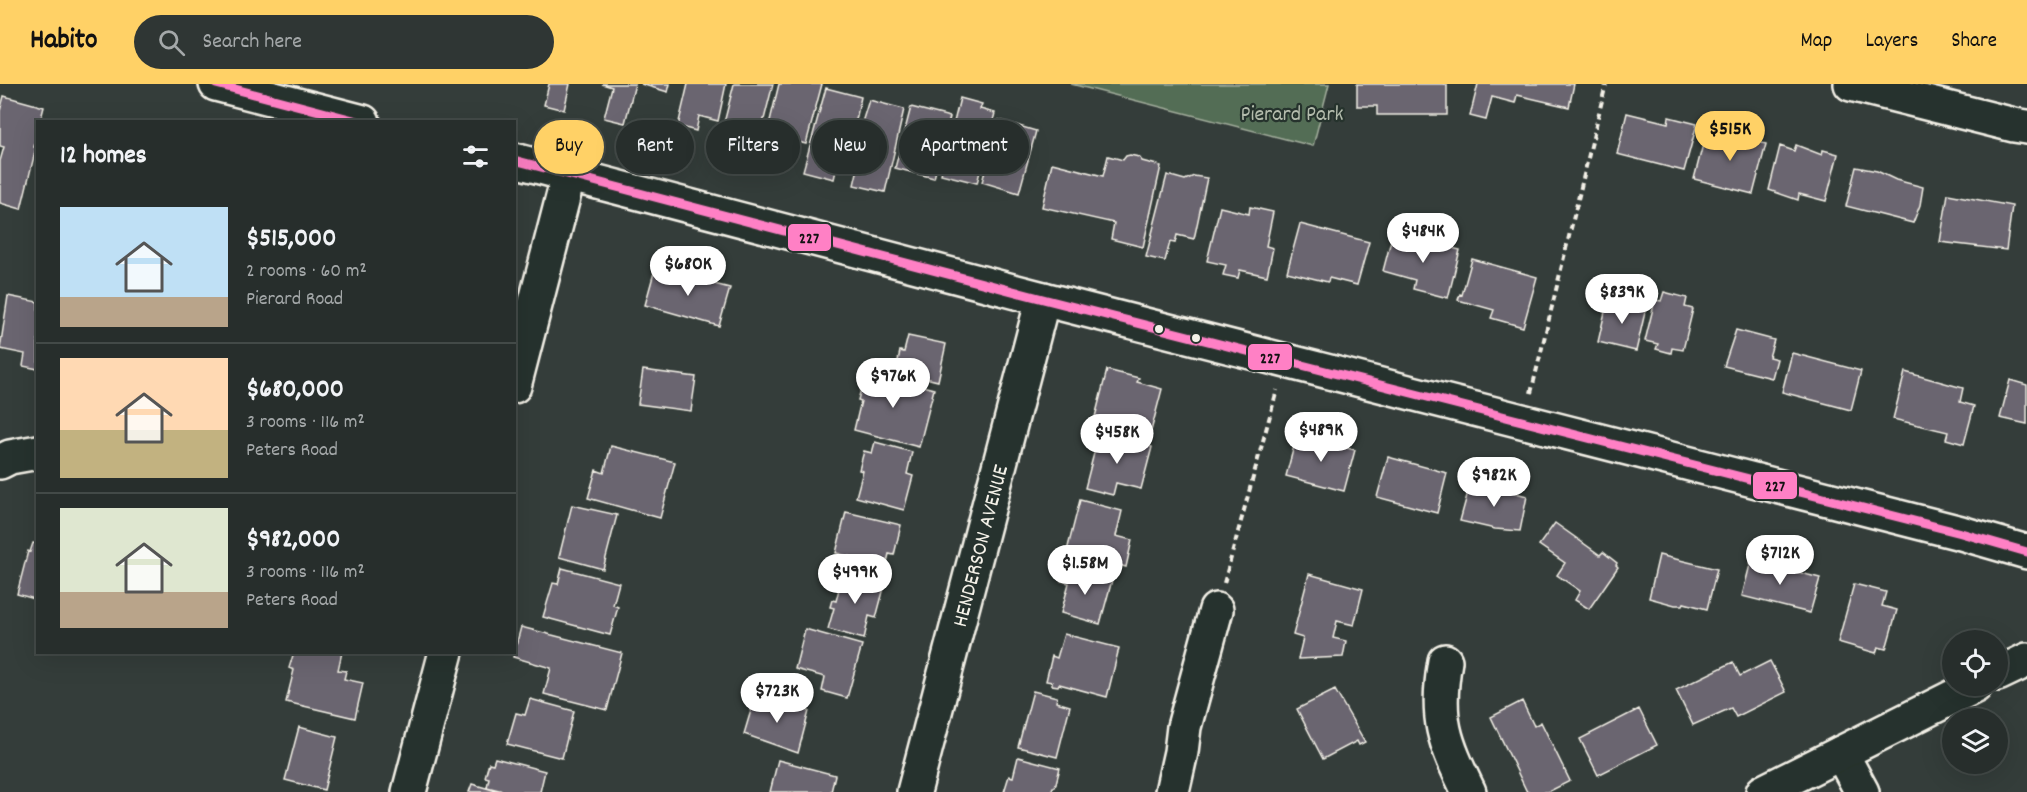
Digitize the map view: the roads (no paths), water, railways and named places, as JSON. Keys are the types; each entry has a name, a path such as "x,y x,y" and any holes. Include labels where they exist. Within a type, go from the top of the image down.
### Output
{"street":[{"path":"216,84 355,120"},
{"path":"1851,84 2027,127"},
{"path":"516,161 534,165"},
{"path":"516,379 569,174 1043,299 1524,420 2027,552"},
{"name":"HENDERSON AVENUE","path":"914,792 1043,299"},
{"path":"0,462 10,457 36,452"},
{"path":"1172,792 1184,727 1216,610"},
{"path":"409,792 445,654"},
{"path":"2008,669 2027,660"},
{"path":"1445,661 1440,692 1443,731 1453,760 1469,792"},
{"path":"1763,792 1956,696"},
{"path":"1840,753 1862,792"}],"park label":[{"name":"Pierard Park","path":"1292,112"}]}
